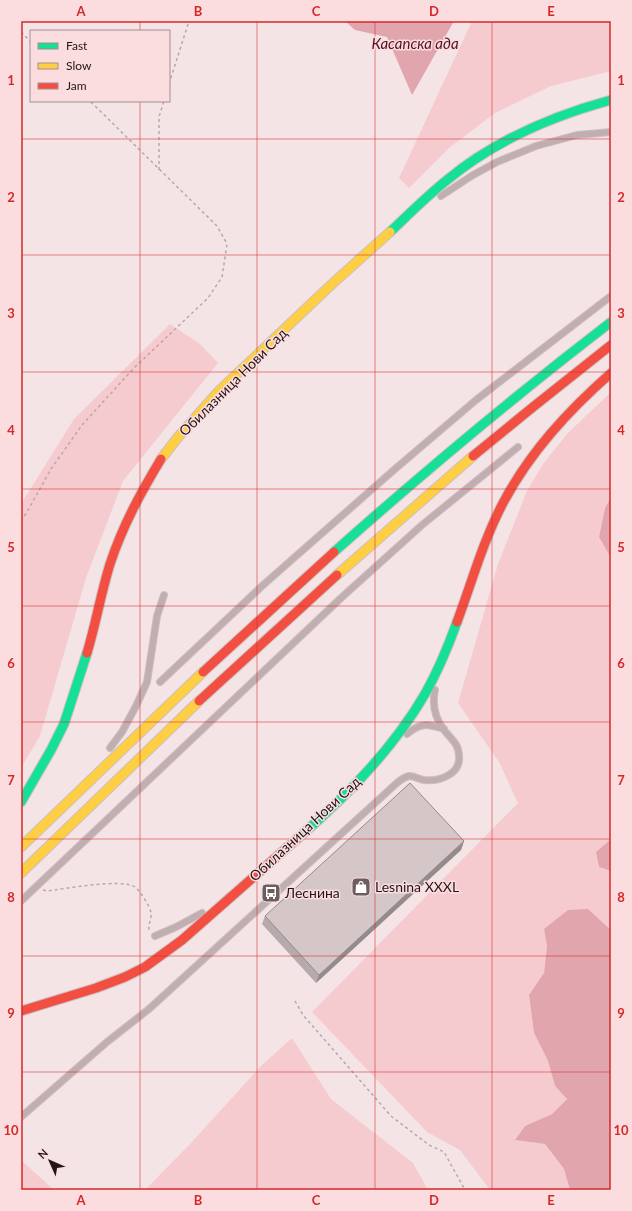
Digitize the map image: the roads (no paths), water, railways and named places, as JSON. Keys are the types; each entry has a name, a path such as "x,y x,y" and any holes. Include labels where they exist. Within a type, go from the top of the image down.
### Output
{"main road":[{"name":"Обилазница Нови Сад","path":"21,802 44,763 64,724 90,643 115,548 130,513 152,472 179,436 219,391 326,289 447,180 515,136 569,112 611,100"},
{"path":"21,847 199,675 372,518 492,416 611,322"},
{"path":"21,873 211,689 369,546 507,428 611,345"},
{"name":"Обилазница Нови Сад","path":"21,1011 107,984 138,970 158,958 182,940 328,811 363,775 411,716 436,672 459,617 492,526 521,471 540,445 567,414 611,373"}],"lane":[{"path":"433,201 473,175 497,162 536,146 577,135 611,132"},
{"path":"394,227 427,206"},
{"path":"160,682 262,586 400,464 476,400 611,296"},
{"path":"21,901 341,598 422,525 518,448"},
{"path":"108,751 122,732 147,682 157,616 164,595"},
{"path":"21,1117 107,1042 149,1009 398,782 410,776 415,776 422,780 443,778 457,768 459,763 459,751 453,739 444,729 433,706 437,679 436,672"},
{"path":"385,749 393,747 412,729 419,726 426,724 444,729"},
{"path":"81,789 99,764"},
{"path":"155,936 176,927 201,913 268,864"}],"water":[{"name":"Касапска ада","path":"345,21 454,21 412,95 387,37 355,30"},
{"path":"611,497 611,558 599,537 605,508"},
{"path":"611,839 611,871 599,867 596,852"},
{"path":"588,909 611,930 611,1190 570,1190 564,1169 545,1144 515,1140 525,1126 552,1114 567,1099 555,1086 548,1061 534,1033 529,995 544,973 547,946 544,929 568,910"}],"place":[{"name":"Lesnina XXXL","path":"361,887"},
{"name":"Леснина","path":"271,893"}]}
